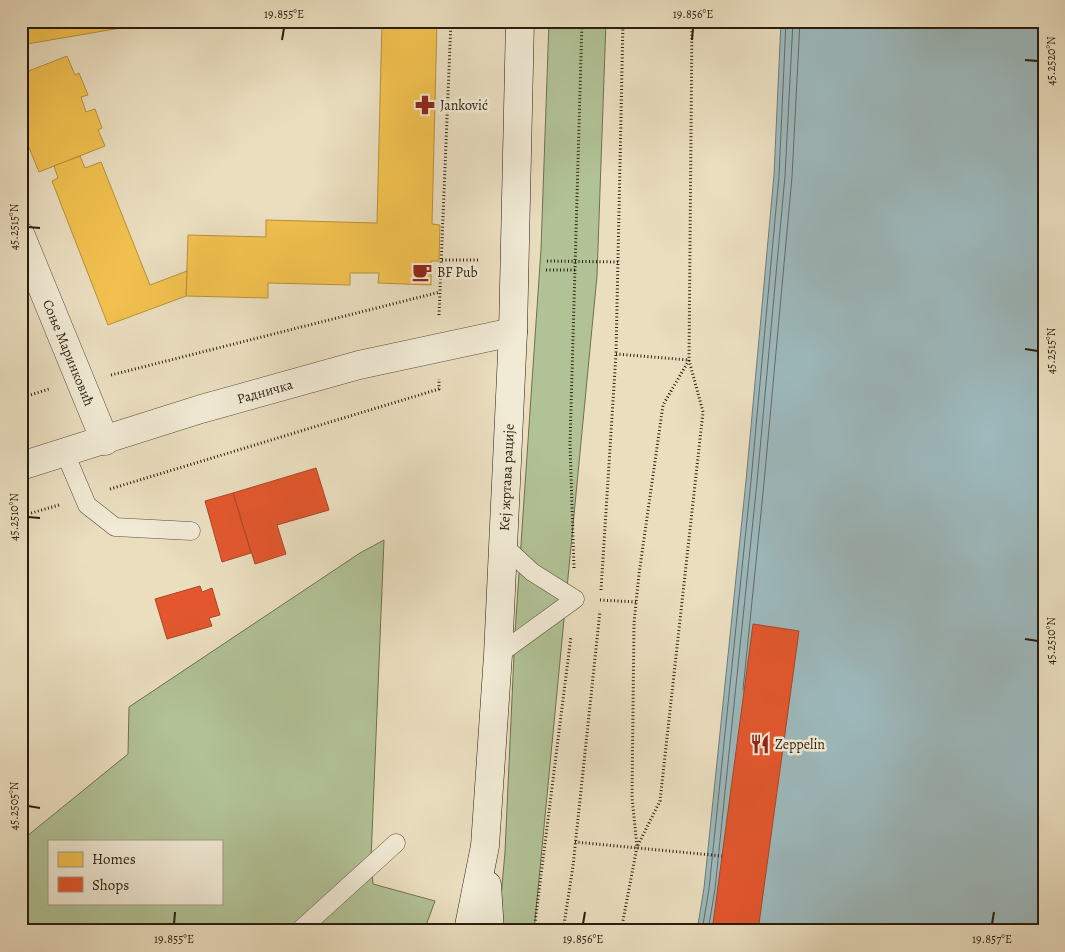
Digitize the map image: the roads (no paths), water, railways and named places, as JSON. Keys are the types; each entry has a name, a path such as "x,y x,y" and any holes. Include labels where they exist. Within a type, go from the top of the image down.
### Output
{"main road":[{"name":"Кеј жртава рације","path":"468,931 485,846 498,655 513,332 520,21"},
{"name":"Соње Маринковић","path":"21,236 105,441"},
{"name":"Радничка","path":"21,466 202,409 359,365 513,332"},
{"path":"485,846 490,931"}],"lane":[{"path":"65,453 87,505 115,527 191,531"},
{"path":"498,655 575,599 532,572 503,545"},
{"path":"299,931 396,843"}],"water":[{"path":"781,21 1044,21 1044,931 697,931 704,888 746,481 774,175"}],"place":[{"name":"Janković","path":"425,105"},
{"name":"BF Pub","path":"422,272"},
{"name":"Zeppelin","path":"760,744"}]}
